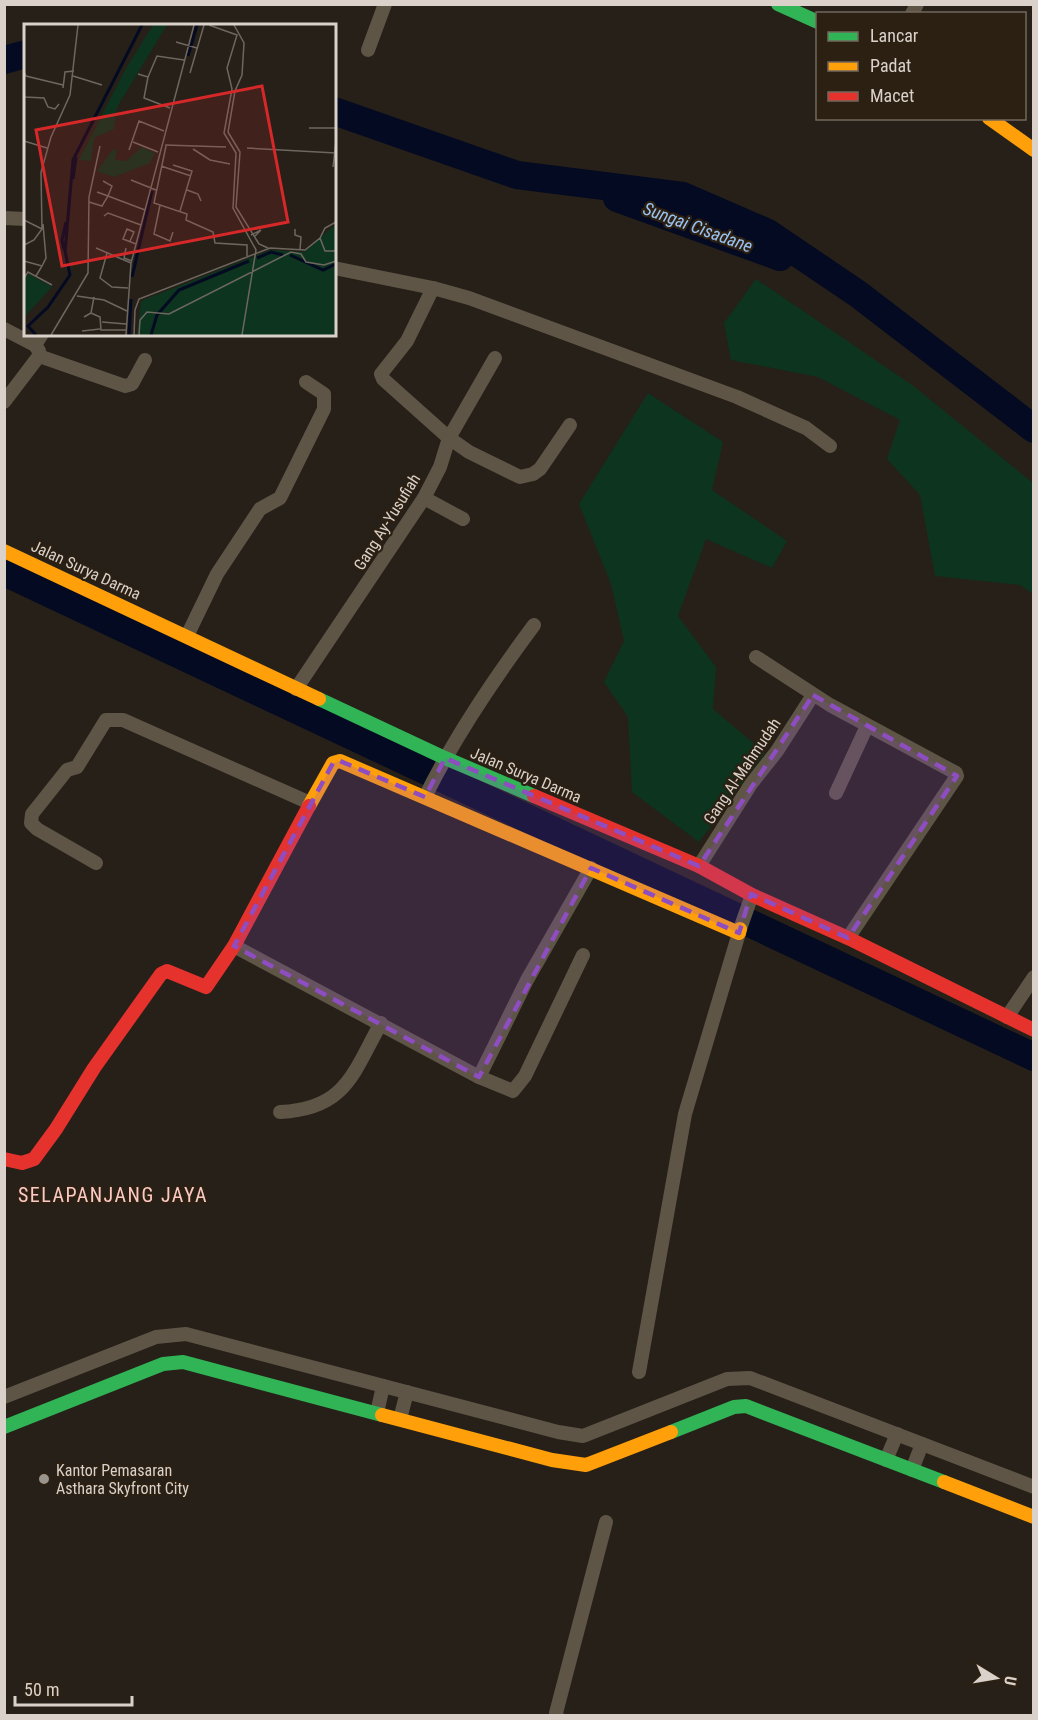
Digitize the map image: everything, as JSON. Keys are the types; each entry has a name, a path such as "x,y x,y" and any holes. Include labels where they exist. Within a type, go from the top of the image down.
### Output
{"street":[{"path":"368,50 385,4"},
{"path":"778,4 816,21"},
{"path":"992,120 1034,150"},
{"path":"4,218 24,219"},
{"path":"336,268 433,288 469,298 736,397 806,428 830,446"},
{"path":"433,288 406,341 381,374 383,379 449,438 469,452 520,477 540,469 570,425"},
{"path":"4,329 125,386 132,384 145,360"},
{"path":"4,402 39,345"},
{"name":"Gang Ay-Yusufiah","path":"296,689 424,498 440,467 449,438 495,358"},
{"path":"187,636 217,574 260,509 280,498 324,409 324,394 306,382"},
{"path":"424,498 463,519"},
{"name":"Jalan Surya Darma","path":"4,551 187,636 442,763 699,866 750,899 848,938 1034,1030"},
{"path":"428,792 442,763 497,674 534,625"},
{"path":"756,657 867,726 956,773 957,776 848,938"},
{"name":"Gang Al-Mahmudah","path":"699,866 751,784 777,751 813,694"},
{"path":"96,863 37,829 31,823 32,814 66,770 77,767 106,720 123,720 310,803"},
{"path":"836,793 867,726"},
{"path":"4,1159 22,1162 34,1159 56,1130 94,1068 162,974 167,972 207,987 234,946 310,803 333,764 340,761 428,792 591,868 739,931"},
{"path":"479,1077 527,980 591,868"},
{"path":"639,1372 685,1114 750,899"},
{"path":"234,946 479,1077 513,1091 520,1084 583,955"},
{"path":"1007,1017 1034,977"},
{"path":"280,1112 299,1112 316,1107 334,1096 350,1080 381,1023"},
{"path":"4,1397 156,1337 186,1334 558,1432 583,1436 727,1380 750,1378 1034,1487"},
{"path":"4,1427 163,1364 183,1362 552,1460 586,1465 734,1407 746,1406 1034,1517"},
{"path":"376,1413 383,1386"},
{"path":"400,1419 407,1392"},
{"path":"886,1460 897,1434"},
{"path":"912,1470 922,1444"},
{"path":"557,1716 606,1522"}],"highlighted area":[{"path":"813,695 957,776 848,938 751,894 739,933 591,868 479,1077 234,946 333,763 340,761 425,797 445,758 699,866"}],"green space":[{"path":"756,279 912,385 1033,483 1033,594 1020,585 935,576 920,495 887,459 900,420 818,377 731,360 724,323"},
{"path":"648,393 723,442 712,490 787,541 772,568 706,539 678,616 716,667 713,709 765,753 699,842 632,792 628,717 604,682 624,641 611,584 579,504"}],"waterway":[{"name":"Sungai Cisadane","path":"4,60 24,55"},
{"path":"336,112 517,175 683,196 768,233 858,294 1034,429"},
{"name":"Sungai Cisadane","path":"617,198 780,257"},
{"path":"4,572 1034,1057"}],"traffic: fast":[{"path":"778,4 816,21"},
{"path":"319,699 445,758 534,796"},
{"path":"4,1427 163,1364 183,1362 382,1415"},
{"path":"671,1432 734,1407 746,1406 944,1482"}],"traffic: slow":[{"path":"992,120 1034,150"},
{"path":"4,551 319,699"},
{"path":"309,806 333,763 340,761 739,933 740,929"},
{"path":"382,1415 552,1460 586,1465 671,1432"},
{"path":"944,1482 1034,1517"}],"traffic: jam":[{"path":"534,796 699,866 752,895 848,938 1034,1030"},
{"path":"4,1159 22,1163 34,1159 56,1129 94,1068 161,974 167,971 206,987 234,946 309,806"}],"place":[{"name":"Kantor Pemasaran Asthara Skyfront City","path":"44,1479"}],"district":[{"name":"SELAPANJANG JAYA","path":"113,1195"}]}
